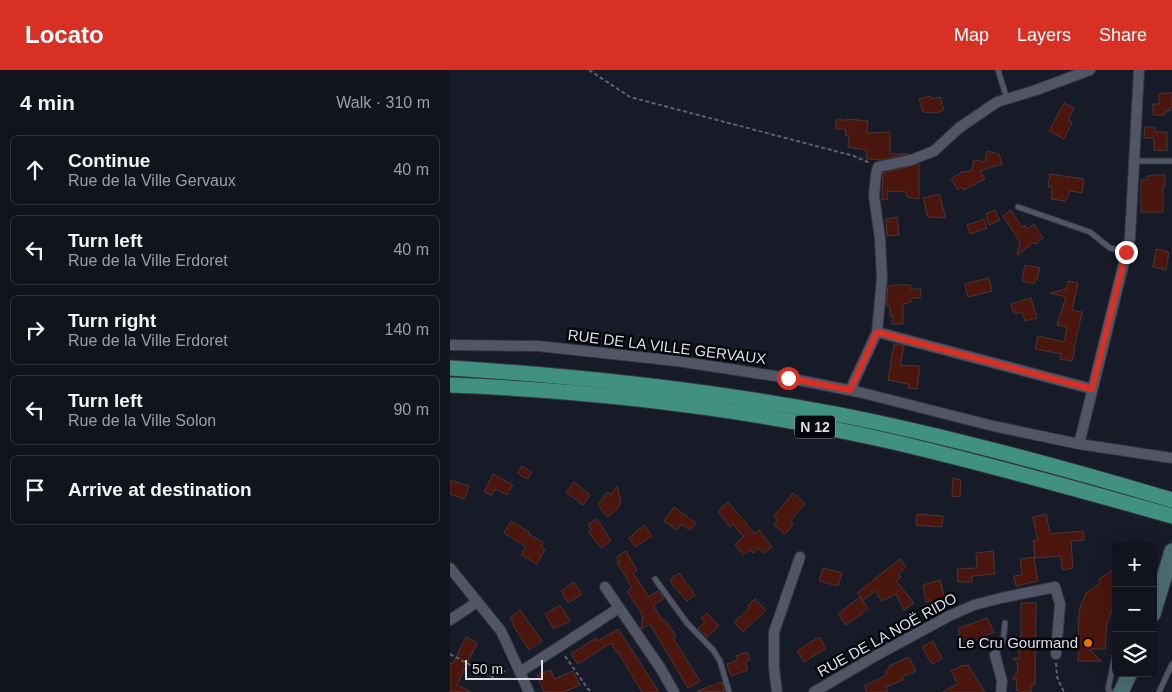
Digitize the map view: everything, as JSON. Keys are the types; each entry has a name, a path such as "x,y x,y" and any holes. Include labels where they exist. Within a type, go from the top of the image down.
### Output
{"highway":[{"name":"N 12","path":"450,368 520,372 638,384 707,393 837,415 1011,454 1172,500"},
{"name":"N 12","path":"450,385 603,394 817,427 897,443 1058,483 1172,516"}],"main road":[{"path":"1157,601 1172,551"},
{"path":"1121,692 1128,677"}],"street":[{"path":"850,390 877,332 882,278 880,238 874,196 878,167 911,160 934,151 959,128 997,102 1090,70"},
{"path":"1079,444 1130,238 1139,70"},
{"path":"877,332 1092,389"},
{"name":"RUE DE LA VILLE GERVAUX","path":"450,345 538,346 723,368 788,378 850,390 993,426 1079,444 1172,458"},
{"path":"777,692 774,668 774,632 800,557"},
{"path":"450,568 500,631 529,692"},
{"path":"605,587 661,669 674,692"},
{"name":"RUE DE LA NOË RIDO","path":"814,692 877,655 957,612 974,605 1001,598 1055,587 1060,604 1056,654"},
{"path":"450,620 477,602"},
{"path":"518,670 559,648 619,608"},
{"path":"996,655 1002,681 1002,692"}],"lane":[{"path":"998,70 1007,99"},
{"path":"1134,161 1172,161"},
{"path":"1018,207 1090,232 1110,248 1126,252"},
{"path":"655,579 687,623 713,650 720,661 729,692"},
{"path":"996,655 1003,642 1004,623"},
{"path":"1159,692 1172,664"},
{"path":"1110,692 1108,689 1112,670"}],"path":[{"path":"589,70 630,97 854,156 878,167"},
{"path":"559,648 592,692"},
{"path":"450,654 493,677 518,670"},
{"path":"1056,654 1057,677 1064,692"}],"building":[{"path":"1172,93 1172,107 1170,107 1170,111 1165,111 1165,115 1153,115 1153,104 1159,104 1159,94"},
{"path":"930,96 931,99 940,97 944,110 936,113 923,112 919,99"},
{"path":"1064,103 1074,108 1068,120 1072,122 1064,139 1049,131"},
{"path":"836,120 868,121 867,133 890,132 890,154 908,154 880,160 867,159 866,150 848,147 849,136 845,135 846,129 836,129"},
{"path":"1145,127 1155,127 1155,132 1167,132 1167,151 1154,150 1154,138 1144,138"},
{"path":"987,151 999,154 1002,164 980,171 985,179 964,190 962,187 958,190 951,179 962,172 971,171 974,160 985,162"},
{"path":"919,164 919,199 907,197 906,192 887,191 888,199 882,200 883,173"},
{"path":"1050,174 1084,179 1082,193 1070,191 1065,201 1051,199 1052,187 1048,187"},
{"path":"1165,175 1163,212 1141,212 1141,180 1147,180 1147,176"},
{"path":"939,194 946,218 928,217 923,198"},
{"path":"995,210 1000,220 989,225 986,214"},
{"path":"1011,210 1022,227 1025,225 1027,229 1034,224 1043,238 1037,244 1033,243 1017,255 1020,242 1003,216"},
{"path":"897,217 899,235 887,236 886,219"},
{"path":"984,219 987,228 970,234 967,225"},
{"path":"1156,249 1169,252 1166,270 1153,267"},
{"path":"1025,265 1040,268 1034,284 1022,281"},
{"path":"989,278 992,291 968,297 965,284"},
{"path":"1068,281 1078,283 1072,310 1082,312 1072,361 1060,359 1061,354 1035,349 1038,336 1064,342 1067,327 1057,325 1066,297 1050,293 1066,289"},
{"path":"911,285 911,289 921,289 920,298 911,298 911,302 903,304 903,324 892,324 893,316 890,316 890,306 886,306 888,286"},
{"path":"1031,298 1037,318 1025,321 1022,312 1014,314 1011,304"},
{"path":"894,344 904,346 900,365 920,366 917,389 908,388 909,384 888,380"},
{"path":"522,466 532,472 527,479 517,473"},
{"path":"493,474 513,485 507,495 495,489 491,495 484,492"},
{"path":"953,478 961,480 960,497 952,496"},
{"path":"450,480 469,486 465,499 450,494"},
{"path":"574,482 590,495 583,505 566,492"},
{"path":"617,486 621,502 617,509 607,517 598,505 607,492 611,495"},
{"path":"793,493 805,504 790,521 793,524 785,534 774,525 778,520 774,516"},
{"path":"728,502 755,534 759,530 772,547 764,553 759,548 753,553 751,550 743,555 735,544 744,537 733,524 730,527 718,511"},
{"path":"674,507 696,523 690,530 681,524 677,530 664,521"},
{"path":"917,514 943,516 942,527 916,525"},
{"path":"1046,514 1050,534 1083,531 1084,540 1071,541 1073,568 1062,570 1061,556 1035,558 1033,541 1038,540 1033,517"},
{"path":"597,519 611,541 601,548 588,531 591,529 588,524"},
{"path":"511,521 529,532 528,534 543,542 541,546 545,549 537,564 521,555 526,547 504,533"},
{"path":"644,525 652,536 635,547 629,538"},
{"path":"626,551 637,570 633,573 649,597 658,591 664,599 653,605 663,621 665,620 676,636 673,638 700,681 688,688 650,624 641,628 643,616 627,591 632,588 617,562 619,561 617,557"},
{"path":"993,551 995,574 972,576 972,582 958,582 957,569 977,568 976,553"},
{"path":"1034,557 1038,581 1016,586 1014,576 1022,575 1020,559"},
{"path":"900,559 906,567 898,574 901,577 896,581 914,603 904,610 896,594 882,601 875,591 863,600 857,593"},
{"path":"823,568 842,573 838,586 819,581"},
{"path":"1112,571 1112,610 1107,622 1105,649 1089,649 1101,661 1078,661 1079,611 1086,593 1100,583 1098,580"},
{"path":"679,573 695,595 687,601 671,583 670,579"},
{"path":"940,580 945,599 926,602 923,585"},
{"path":"574,582 582,594 568,603 561,591"},
{"path":"860,597 868,608 846,625 838,614"},
{"path":"755,599 766,610 743,632 734,622 750,607 748,606"},
{"path":"1021,603 1036,603 1035,685 1031,685 1031,692 1019,692 1019,690 1016,690 1017,679 1012,679 1017,673 1018,664 1012,658 1019,659 1019,643 1021,643"},
{"path":"560,605 570,621 554,629 545,614"},
{"path":"520,610 542,641 529,650 510,618"},
{"path":"707,613 719,626 707,637 698,628 705,622 701,618"},
{"path":"987,618 994,632 962,646 959,638 959,628"},
{"path":"618,629 659,692 642,692 611,643 578,664 571,654 596,638 598,641"},
{"path":"466,637 477,643 457,685 471,692 450,692 450,663 453,664"},
{"path":"819,637 826,648 804,662 797,651"},
{"path":"933,641 942,659 932,664 922,647"},
{"path":"747,652 750,660 745,662 748,670 731,676 727,664 738,660 736,656"},
{"path":"909,657 916,671 902,677 903,680 886,687 888,692 867,692 864,686 887,675 885,671 890,668 889,666"},
{"path":"968,665 985,692 942,692 958,684 951,671"},
{"path":"551,670 554,679 573,671 580,685 563,692 544,692 537,675"},
{"path":"722,682 724,691 697,692 697,691"}],"place":[{"name":"Le Cru Gourmand","path":"1088,643"}],"route":[{"path":"788,378 850,390 877,332 1092,389 1126,252"}]}
